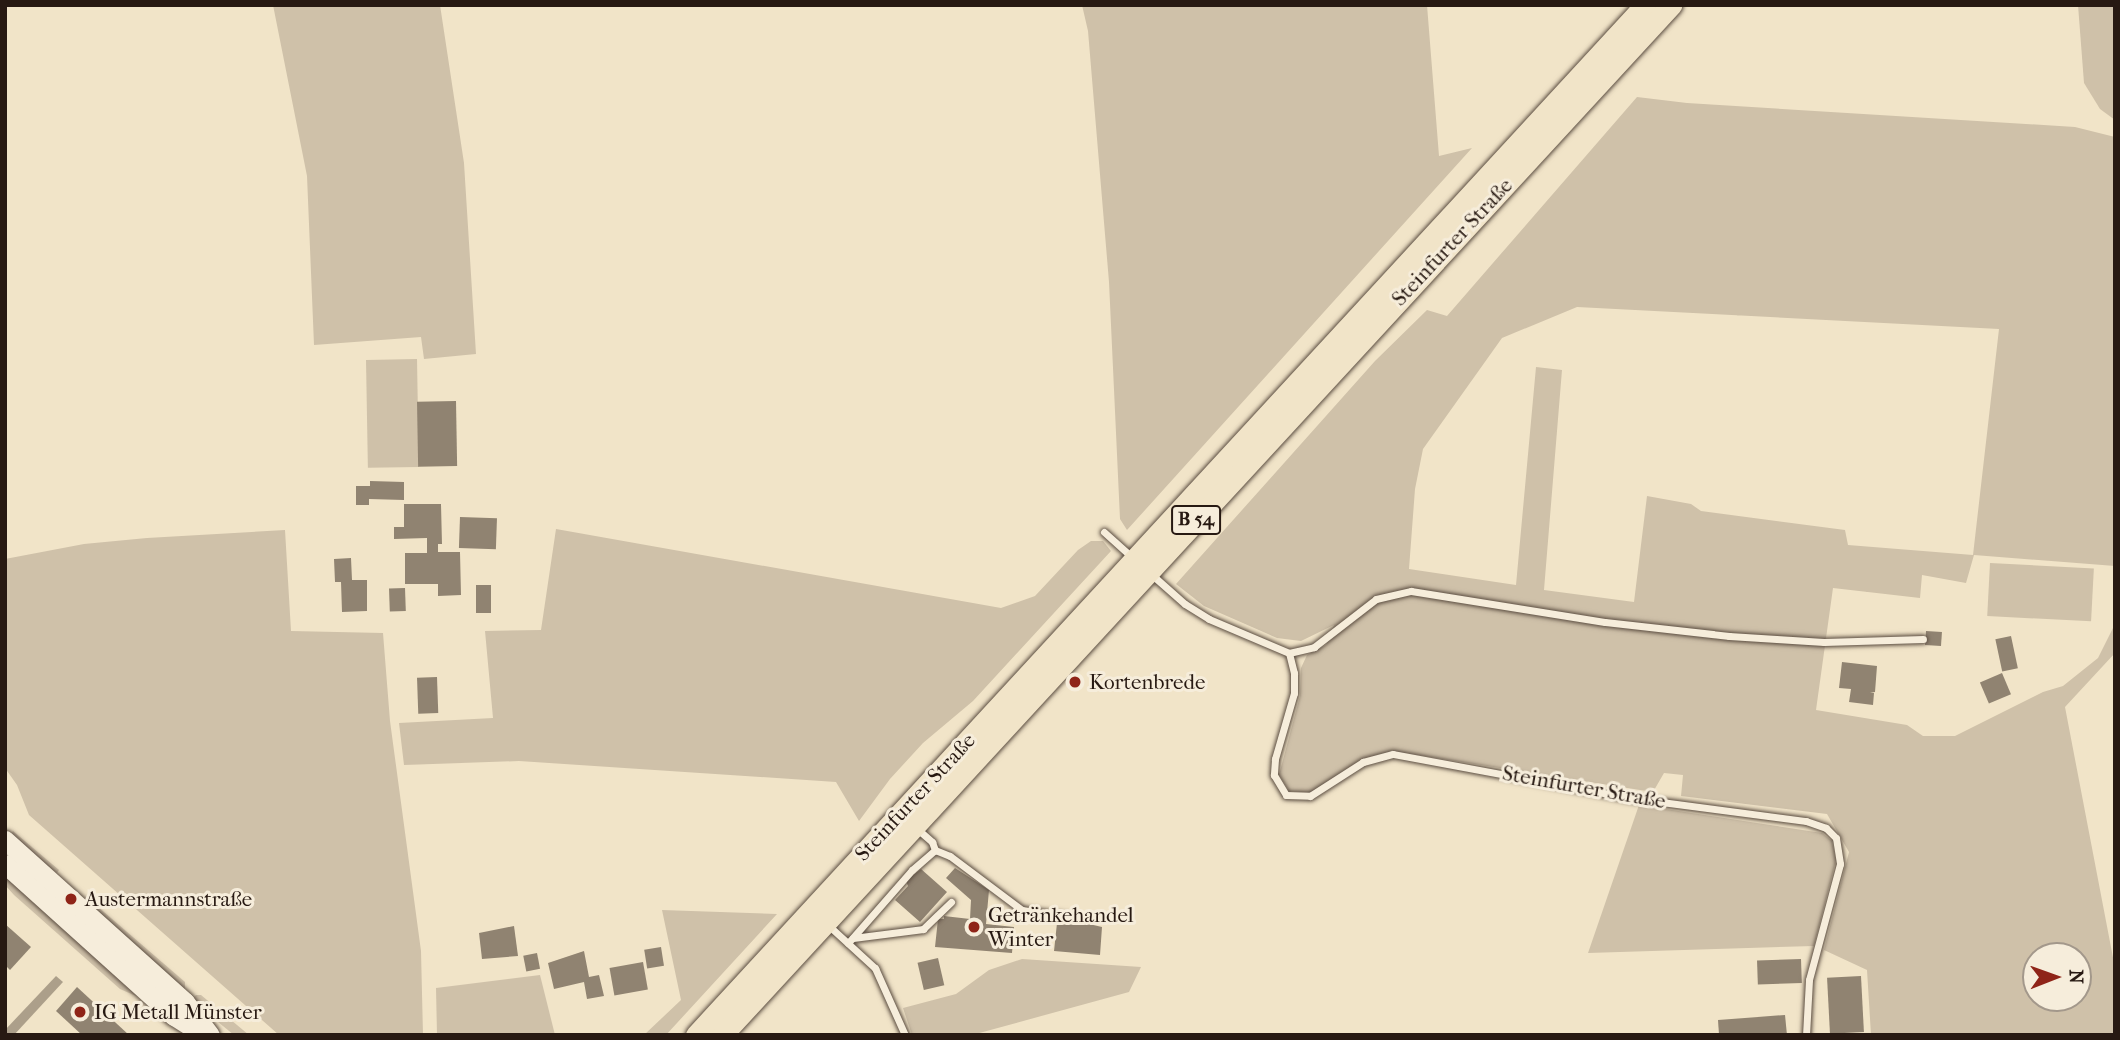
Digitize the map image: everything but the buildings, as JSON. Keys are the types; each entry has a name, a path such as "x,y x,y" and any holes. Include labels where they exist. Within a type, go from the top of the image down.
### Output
{"main road":[{"name":"Steinfurter Straße","path":"722,1035 913,826 1142,566 1645,5"},
{"name":"Steinfurter Straße","path":"696,1035 1671,5"},
{"path":"5,840 186,1002 210,1035"},
{"path":"5,864 174,1016 205,1035"}],"lane":[{"path":"1104,532 1185,604 1209,619 1289,653 1314,647 1376,599 1411,591 1605,622 1729,636 1824,642 1923,639"},
{"name":"Steinfurter Straße","path":"1289,653 1294,673 1294,693 1274,775 1286,795 1310,796 1363,762 1393,754 1631,797 1806,821 1826,828 1836,838 1840,864 1809,980 1806,1035"},
{"path":"913,826 932,842 935,850 950,856 1022,909 1069,917"},
{"path":"850,940 912,870 935,850"},
{"path":"850,940 923,929 951,902"},
{"path":"825,922 850,940 875,968 905,1035"}],"shaded area":[{"path":"273,5 440,5 464,163 476,354 424,359 421,337 314,345 307,176"},
{"path":"1082,5 1427,5 1439,156 1472,148 1127,530 1120,519 1109,282 1088,31"},
{"path":"2078,5 2115,5 2115,120 2100,109 2084,83"},
{"path":"1637,97 1687,103 2075,127 2115,137 2115,566 1974,555 1966,583 1922,575 1920,598 1833,588 1816,710 1907,725 1923,736 1955,736 2043,692 2063,686 2098,658 2115,624 2115,653 2065,707 2115,968 2115,1035 1871,1035 1867,970 1824,950 1849,852 1827,814 1681,796 1683,775 1664,773 1653,792 1392,751 1362,759 1310,793 1289,791 1279,775 1300,696 1301,668 1307,655 1326,645 1334,625 1301,641 1277,638 1204,606 1176,584 1375,361 1427,310 1447,316","holes":["1577,307 1999,329 1973,555 1848,545 1845,530 1701,511 1691,504 1647,496 1634,602 1544,590 1562,370 1536,367 1516,585 1409,569 1415,489 1423,449 1502,338"]},
{"path":"417,359 419,467 368,468 366,360"},
{"path":"556,529 1001,608 1035,596 1078,550 1091,541 1103,541 1111,551 973,701 923,743 890,779 859,821 836,782 519,761 404,765 399,723 493,718 485,631 541,630"},
{"path":"285,530 291,631 383,633 390,721 421,951 423,1035 279,1035 29,815 17,785 5,768 5,559 84,544"},
{"path":"1990,563 2094,568 2091,621 1987,616"},
{"path":"1639,805 1822,833 1832,841 1836,860 1814,946 1588,953"},
{"path":"13,831 59,870 57,873 9,838"},
{"path":"5,870 143,999 120,989 14,895 5,885"},
{"path":"97,906 185,982 185,990 134,951 95,908"},
{"path":"662,910 777,914 666,1035 644,1035 681,1000"},
{"path":"1022,959 1141,967 1129,992 972,1035 912,1035 903,1008 956,994 989,970"},
{"path":"540,975 555,1035 437,1035 436,988"},
{"path":"56,976 63,982 14,1035 5,1035 5,1030"},
{"path":"196,995 201,995 249,1035 234,1035 191,1000"}],"place":[{"name":"Kortenbrede","path":"1075,682"},
{"name":"Austermannstraße","path":"71,899"},
{"name":"Getränkehandel Winter","path":"974,927"},
{"name":"IG Metall Münster","path":"80,1012"}]}
